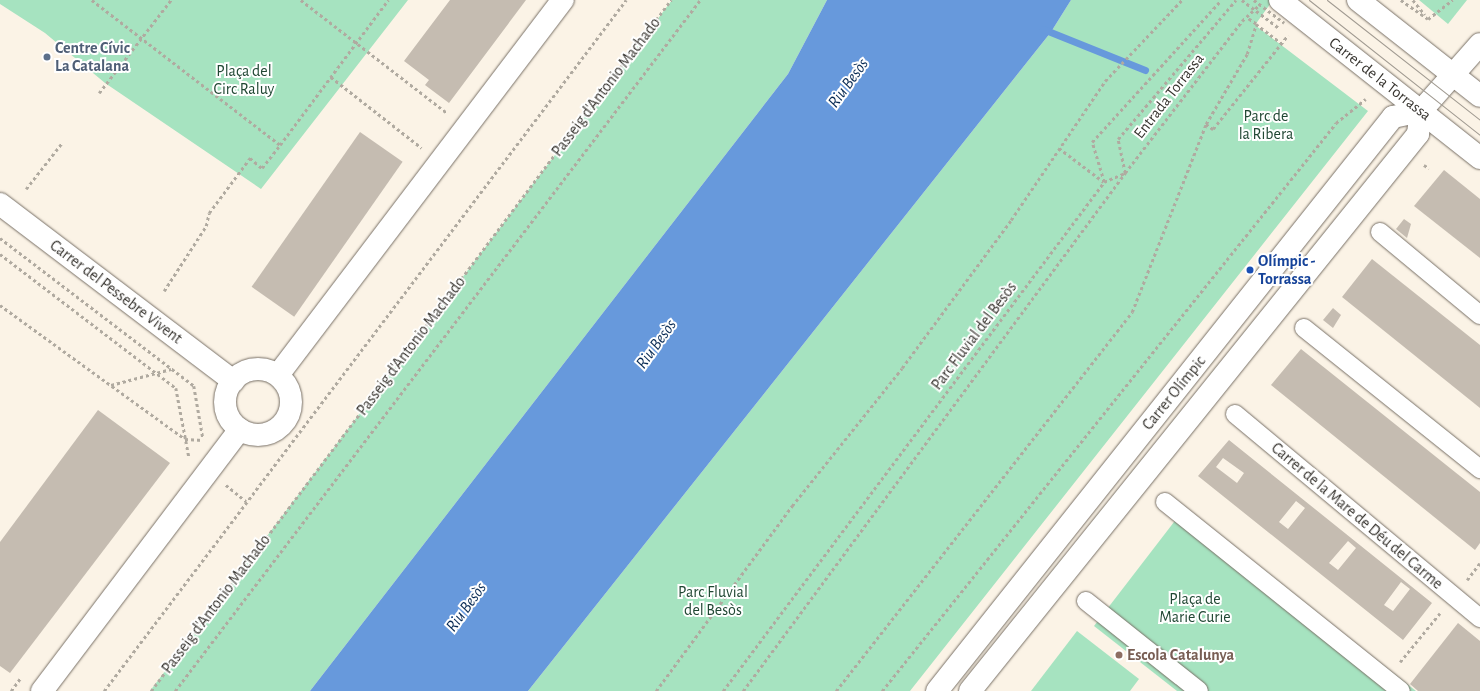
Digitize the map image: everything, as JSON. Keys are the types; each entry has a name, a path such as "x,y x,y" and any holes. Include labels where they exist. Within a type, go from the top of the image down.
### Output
{"street":[{"path":"278,375 563,0"},
{"path":"1358,0 1480,96"},
{"name":"Carrer de la Torrassa","path":"1287,16 1421,111 1480,158"},
{"path":"1421,111 1455,76 1480,44"},
{"name":"Carrer Olímpic","path":"937,691 1393,117 1421,111 1418,134 970,691"},
{"name":"Carrer del Pessebre Vivent","path":"0,204 233,381"},
{"path":"1380,232 1480,315"},
{"path":"1304,328 1480,469"},
{"path":"251,369 278,375 291,396 289,411 283,424 266,434 252,434 240,429 229,416 225,404 233,381 251,369"},
{"name":"Carrer de la Mare de Déu del Carme","path":"1235,414 1480,618"},
{"path":"42,691 240,429"},
{"path":"1165,502 1401,691"},
{"path":"1086,602 1199,691"}],"path":[{"path":"92,0 280,145"},
{"path":"99,93 143,39 171,0"},
{"path":"164,291 206,226 209,213 250,158 262,168 388,0"},
{"path":"104,691 246,501 626,0"},
{"name":"Passeig d'Antonio Machado","path":"151,691 671,0"},
{"path":"175,691 700,0"},
{"path":"656,691 792,506 902,368 1059,148 1105,80 1182,0"},
{"path":"1104,182 1092,142 1221,0"},
{"path":"1125,173 1118,139 1236,0"},
{"path":"1242,0 1279,28"},
{"path":"1206,124 1213,129 1282,43 1287,16 1254,0"},
{"name":"Entrada Torrassa","path":"1104,182 1125,173 1246,17 1264,0"},
{"path":"1401,0 1428,19"},
{"path":"1413,0 1428,19"},
{"path":"1428,19 1452,0"},
{"path":"303,1 451,116"},
{"path":"1246,17 1282,43"},
{"path":"836,691 1132,312 1206,124 1246,54 1256,24"},
{"path":"331,77 424,149"},
{"path":"882,691 1336,123 1366,99"},
{"path":"26,189 62,143"},
{"path":"1059,148 1104,182"},
{"name":"Parc Fluvial del Besòs","path":"743,691 1125,173"},
{"name":"Parc Fluvial del Besòs","path":"723,691 1104,182"},
{"name":"Carrer del Pessebre Vivent","path":"0,238 194,386 203,440 198,445"},
{"path":"0,254 176,388 188,456 246,501"},
{"path":"0,305 185,439"},
{"path":"111,385 154,371 171,368"},
{"path":"183,463 193,451"},
{"path":"1387,680 1480,563"},
{"path":"11,691 25,672"}],"green space":[{"name":"Plaça del Circ Raluy","path":"0,0 408,0 261,189 105,83 45,33 0,4"},
{"path":"672,0 827,0 788,74 310,691 150,691"},
{"name":"Parc de la Ribera","path":"1071,0 1273,0 1255,25 1368,111 910,691 528,691 1051,32"},
{"path":"1419,0 1467,0 1448,24"},
{"name":"Plaça de Marie Curie","path":"1184,509 1416,691 1177,691 1094,626"},
{"path":"1077,631 1139,679 1130,691 1031,691"}],"water":[{"name":"Riu Besòs","path":"827,0 1071,0 1051,32 528,691 310,691 788,74"}],"building":[{"path":"450,0 526,0 449,103 425,85 429,80 404,61"},
{"path":"360,132 403,162 294,317 252,287"},
{"path":"1444,170 1480,199 1480,258 1414,206"},
{"path":"1404,219 1411,224 1407,238 1396,229"},
{"path":"1372,259 1480,345 1480,408 1342,297"},
{"path":"1333,308 1341,315 1333,328 1323,320"},
{"path":"1301,349 1480,492 1480,543 1475,550 1271,385"},
{"path":"98,410 170,463 10,673 0,666 0,542"},
{"path":"1229,440 1432,603 1403,640 1198,476","holes":["1223,458 1244,473 1237,483 1216,467","1296,501 1305,508 1288,529 1279,522","1348,541 1356,548 1338,570 1329,563","1401,582 1410,589 1393,611 1384,605"]},
{"path":"1458,623 1480,641 1480,691 1418,691 1410,684"}],"waterway":[{"path":"1043,29 1145,70"}],"tram line":[{"path":"1309,0 1480,135"},
{"path":"1327,0 1480,120"}],"place":[{"name":"Centre Cívic La Catalana","path":"47,57"},
{"name":"Olímpic - Torrassa","path":"1250,270"},
{"name":"Escola Catalunya","path":"1119,655"}]}
